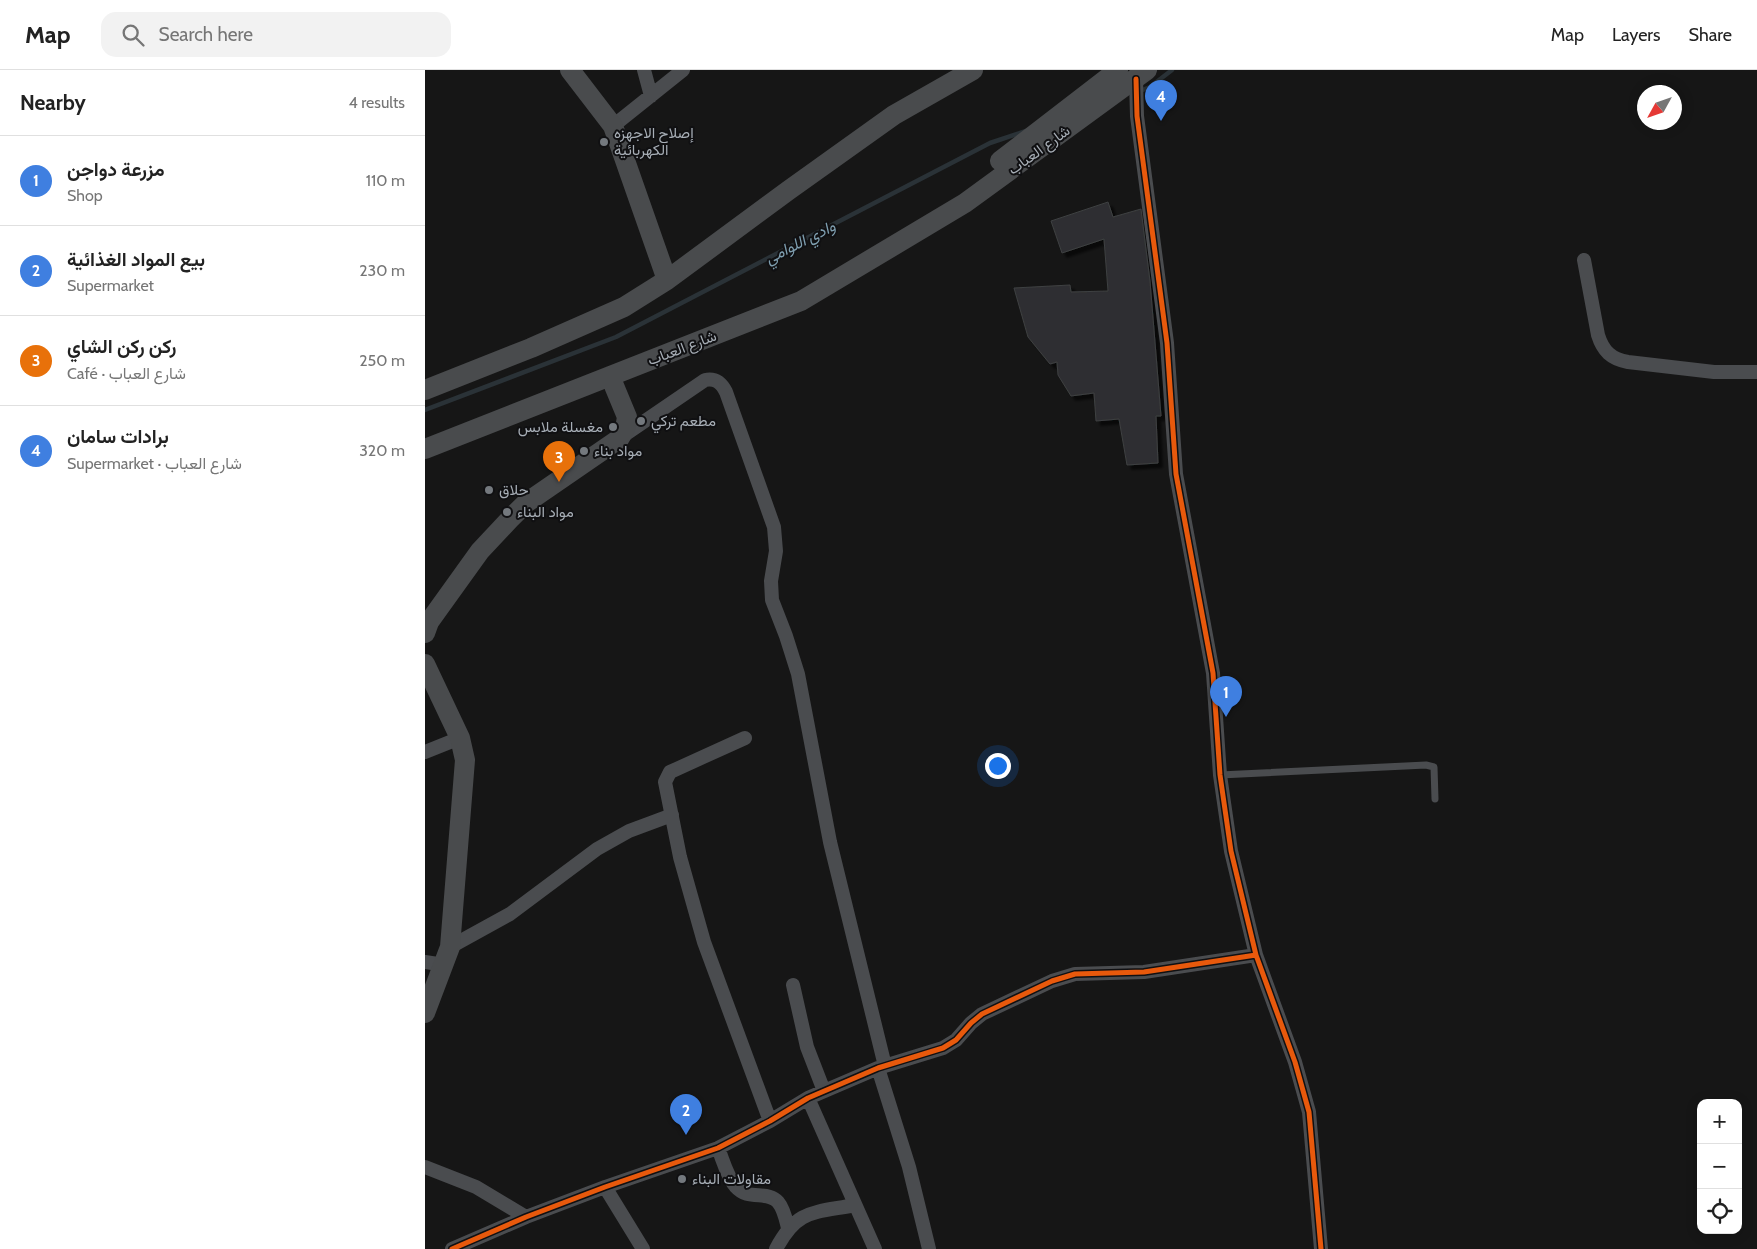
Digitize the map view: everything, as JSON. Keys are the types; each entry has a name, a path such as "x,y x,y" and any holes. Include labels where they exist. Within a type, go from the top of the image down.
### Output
{"street":[{"path":"570,70 613,126 667,280"},
{"path":"644,70 651,96"},
{"path":"613,126 683,70"},
{"path":"425,390 531,348 624,306 667,280 894,115 973,70"},
{"path":"1135,72 1137,116 1167,343 1175,474 1213,673 1221,775 1231,852 1256,955 1295,1062 1309,1112 1321,1249"},
{"name":"شارع العباب","path":"927,225 959,193 1051,122 1079,108 1135,72"},
{"name":"شارع العباب","path":"425,449 801,301 965,203 1135,72"},
{"path":"1584,260 1601,345 1608,354 1617,360 1714,372 1757,372"},
{"path":"610,376 627,417 625,429 619,439"},
{"path":"425,633 429,622 480,552 526,503 705,380 718,381 723,386 774,527 776,551 771,581 773,600 793,654 798,674 830,842 881,1067 909,1167 929,1249"},
{"path":"425,664 460,738 465,760 440,958 425,1013"},
{"path":"425,752 460,738"},
{"path":"745,738 670,772 665,782 680,856 704,942 770,1121"},
{"path":"440,958 510,914 597,849 629,831 672,815"},
{"path":"452,1249 526,1217 605,1187 718,1148 770,1121 808,1098 881,1067 943,1048 956,1040 982,1014 1063,976 1087,973 1144,972 1256,955"},
{"path":"793,985 807,1047 824,1091"},
{"path":"808,1098 875,1249"},
{"path":"718,1148 735,1187 742,1193 751,1196 773,1198 781,1207 789,1228"},
{"path":"425,1167 475,1186 526,1217"},
{"path":"605,1187 643,1249"},
{"path":"776,1249 789,1228 797,1220 807,1215 855,1205"}],"lane":[{"path":"1221,775 1426,765 1433,767 1435,800"}],"building":[{"path":"1108,202 1113,217 1141,209 1150,281 1161,416 1156,416 1158,463 1127,465 1119,419 1096,421 1094,393 1071,396 1058,375 1057,362 1050,364 1028,337 1014,288 1070,285 1071,292 1108,291 1104,239 1062,253 1051,221"}],"waterway":[{"name":"وادي اللوامي","path":"1140,91 1150,87 1172,70"},
{"name":"وادي اللوامي","path":"425,410 616,337 990,143 1026,131"}],"cycle path":[{"path":"1136,79 1137,116 1167,343 1176,474 1213,673 1220,775 1231,851 1256,955 1295,1062 1309,1112 1321,1249"},
{"path":"452,1249 526,1217 605,1187 718,1148 770,1121 808,1098 878,1068 943,1048 956,1040 982,1014 1052,981 1075,974 1144,972 1256,955"}],"place":[{"name":"برادات سامان","path":"1161,121"},
{"name":"إصلاح الاجهزه الكهربائية","path":"604,142"},
{"name":"مطعم تركي","path":"641,421"},
{"name":"مغسلة ملابس","path":"613,427"},
{"name":"مواد بناء","path":"584,451"},
{"name":"ركن ركن الشاي","path":"559,482"},
{"name":"حلاق","path":"489,490"},
{"name":"مواد البناء","path":"507,512"},
{"name":"مزرعة دواجن","path":"1226,717"},
{"name":"بيع المواد الغذائية","path":"686,1135"},
{"name":"مقاولات البناء","path":"682,1179"}]}
